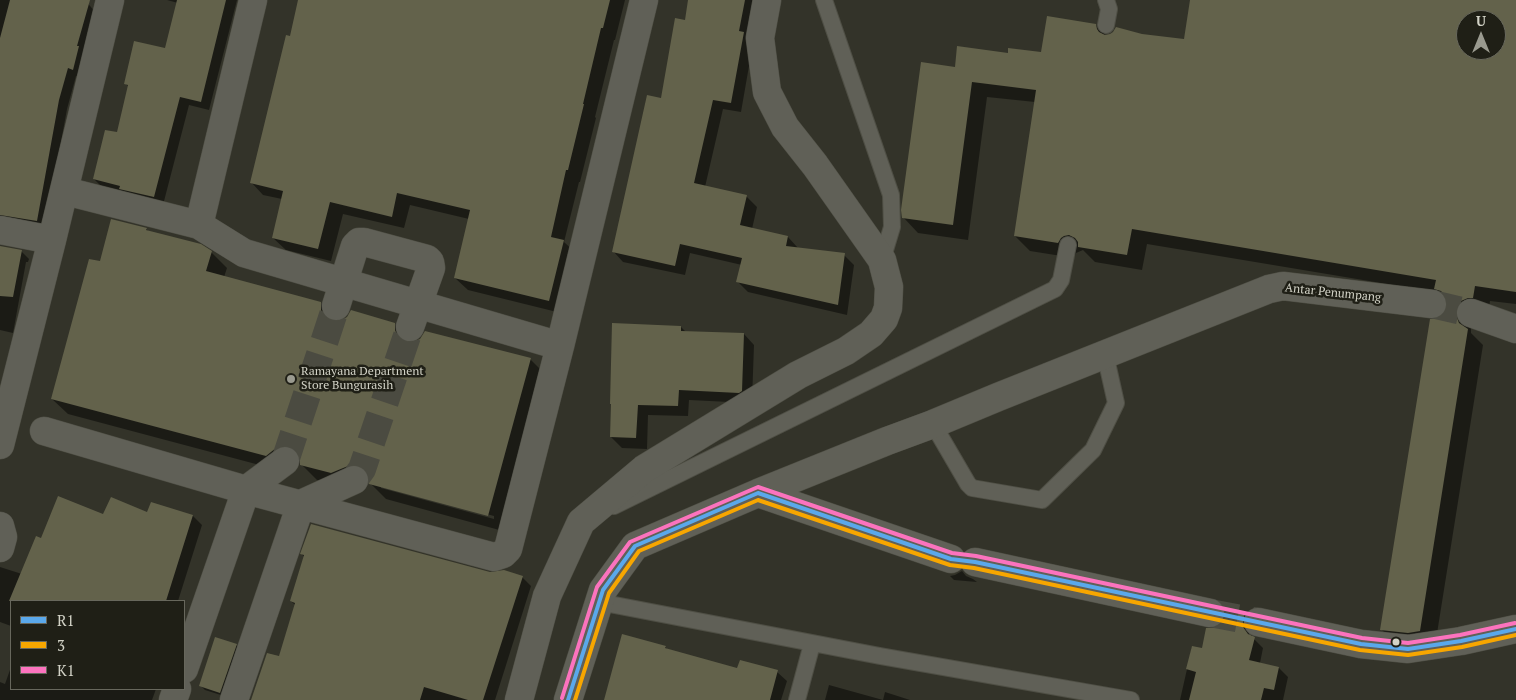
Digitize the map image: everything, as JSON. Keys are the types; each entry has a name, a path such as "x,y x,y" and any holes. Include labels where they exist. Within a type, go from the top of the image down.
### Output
{"street":[{"path":"0,446 110,0"},
{"path":"199,225 253,0"},
{"path":"44,431 246,490 494,557 503,554 508,549 560,346 644,0"},
{"path":"519,700 547,596 581,522 644,469 798,375 846,351 870,334 884,319 888,308 890,287 882,260 815,165 785,127 767,92 760,38 767,0"},
{"path":"77,194 199,225 244,254 340,294 413,316 560,346"},
{"path":"0,230 52,240"},
{"path":"340,294 355,246 359,242 427,259 430,262 431,268 413,316"},
{"name":"Antar Penumpang","path":"568,700 603,590 635,546 758,493 1269,289 1283,286 1432,304"},
{"path":"1471,313 1516,329"},
{"path":"185,666 246,490 285,461"},
{"path":"234,700 301,504 354,480"},
{"path":"758,493 963,561 1210,613"},
{"path":"0,526 3,536 0,548"},
{"path":"1258,622 1361,644 1408,649 1461,641 1516,629"}],"lane":[{"path":"824,0 891,195 892,227 882,260"},
{"path":"1106,0 1110,9 1106,25"},
{"path":"581,522 1055,289 1060,280 1068,245"},
{"path":"933,424 972,488 1042,500 1093,450 1116,403 1105,354"},
{"path":"599,602 812,644 1131,700"},
{"path":"797,700 812,644"}],"building":[{"path":"10,0 90,0 77,46 79,46 73,70 68,68 59,100 37,221 0,215 0,38"},
{"path":"177,0 226,0 201,102 180,97 154,197 119,189 120,186 93,179 105,130 117,132 128,85 124,84 134,41 165,48"},
{"path":"298,0 610,0 603,28 601,28 551,237 564,240 549,301 454,278 470,210 397,193 392,217 330,202 318,249 272,238 283,191 250,183 286,35 290,36"},
{"path":"688,0 745,0 739,31 744,32 731,103 713,100 694,183 747,195 740,225 788,236 786,246 845,253 838,305 736,282 742,258 680,244 675,266 612,252 647,95 661,98 675,18 685,20"},
{"path":"1190,0 1516,0 1516,292 1475,286 1473,298 1461,301 1456,308 1459,323 1468,329 1420,631 1408,633 1380,630 1430,319 1439,318 1445,313 1447,306 1446,297 1441,291 1434,289 1436,280 1132,229 1127,255 1078,247 1078,242 1075,238 1069,235 1061,238 1058,243 1014,236 1036,90 972,82 953,225 902,218 901,210 921,62 955,67 957,46 1008,53 1008,48 1041,52 1047,16 1096,24 1099,32 1105,35 1113,32 1116,27 1142,34 1184,39"},
{"name":"Ramayana Department Store Bungurasih","path":"111,219 201,244 212,251 206,271 321,302 321,310 324,316 331,321 340,321 347,317 351,310 395,323 398,337 405,342 420,339 425,331 531,358 488,516 369,484 368,473 356,465 331,473 300,465 298,452 291,447 283,446 276,448 266,456 51,399 89,259 100,261"},
{"path":"0,246 22,250 13,297 0,296"},
{"path":"612,323 681,326 681,331 744,333 742,391 739,393 679,390 678,406 638,405 636,438 610,437"},
{"path":"58,496 103,514 111,497 147,512 151,502 193,515 166,600 9,601 36,536 41,538"},
{"path":"311,524 490,572 504,570 523,576 483,700 468,700 424,687 420,700 251,700 267,653 279,656 295,603 290,601 304,555 300,554"},
{"path":"1225,608 1246,612 1243,619 1243,627 1248,634 1255,637 1249,660 1279,667 1274,690 1264,688 1261,700 1189,700 1196,672 1186,669 1192,646 1202,648 1206,628 1215,628 1222,623 1225,616"},
{"path":"622,634 737,668 740,660 778,670 770,700 604,700"},
{"path":"215,637 237,644 220,693 199,686"}],"tunnel":[{"path":"1432,304 1471,313"},
{"path":"285,461 336,306"},
{"path":"354,480 362,469 410,327"},
{"path":"1210,613 1258,622"}],"transit line":[{"name":"K1","path":"562,698 597,587 630,542 758,487 952,553 976,556 1362,638 1408,643 1460,635 1515,623"},
{"name":"R1","path":"568,700 603,590 635,546 758,493 951,559 975,562 1361,644 1408,649 1461,641 1516,629"},
{"name":"3","path":"575,700 609,593 639,551 758,500 950,565 974,568 1360,650 1408,655 1462,647 1516,635"}],"place":[{"name":"Ramayana Department Store Bungurasih","path":"291,379"}]}
